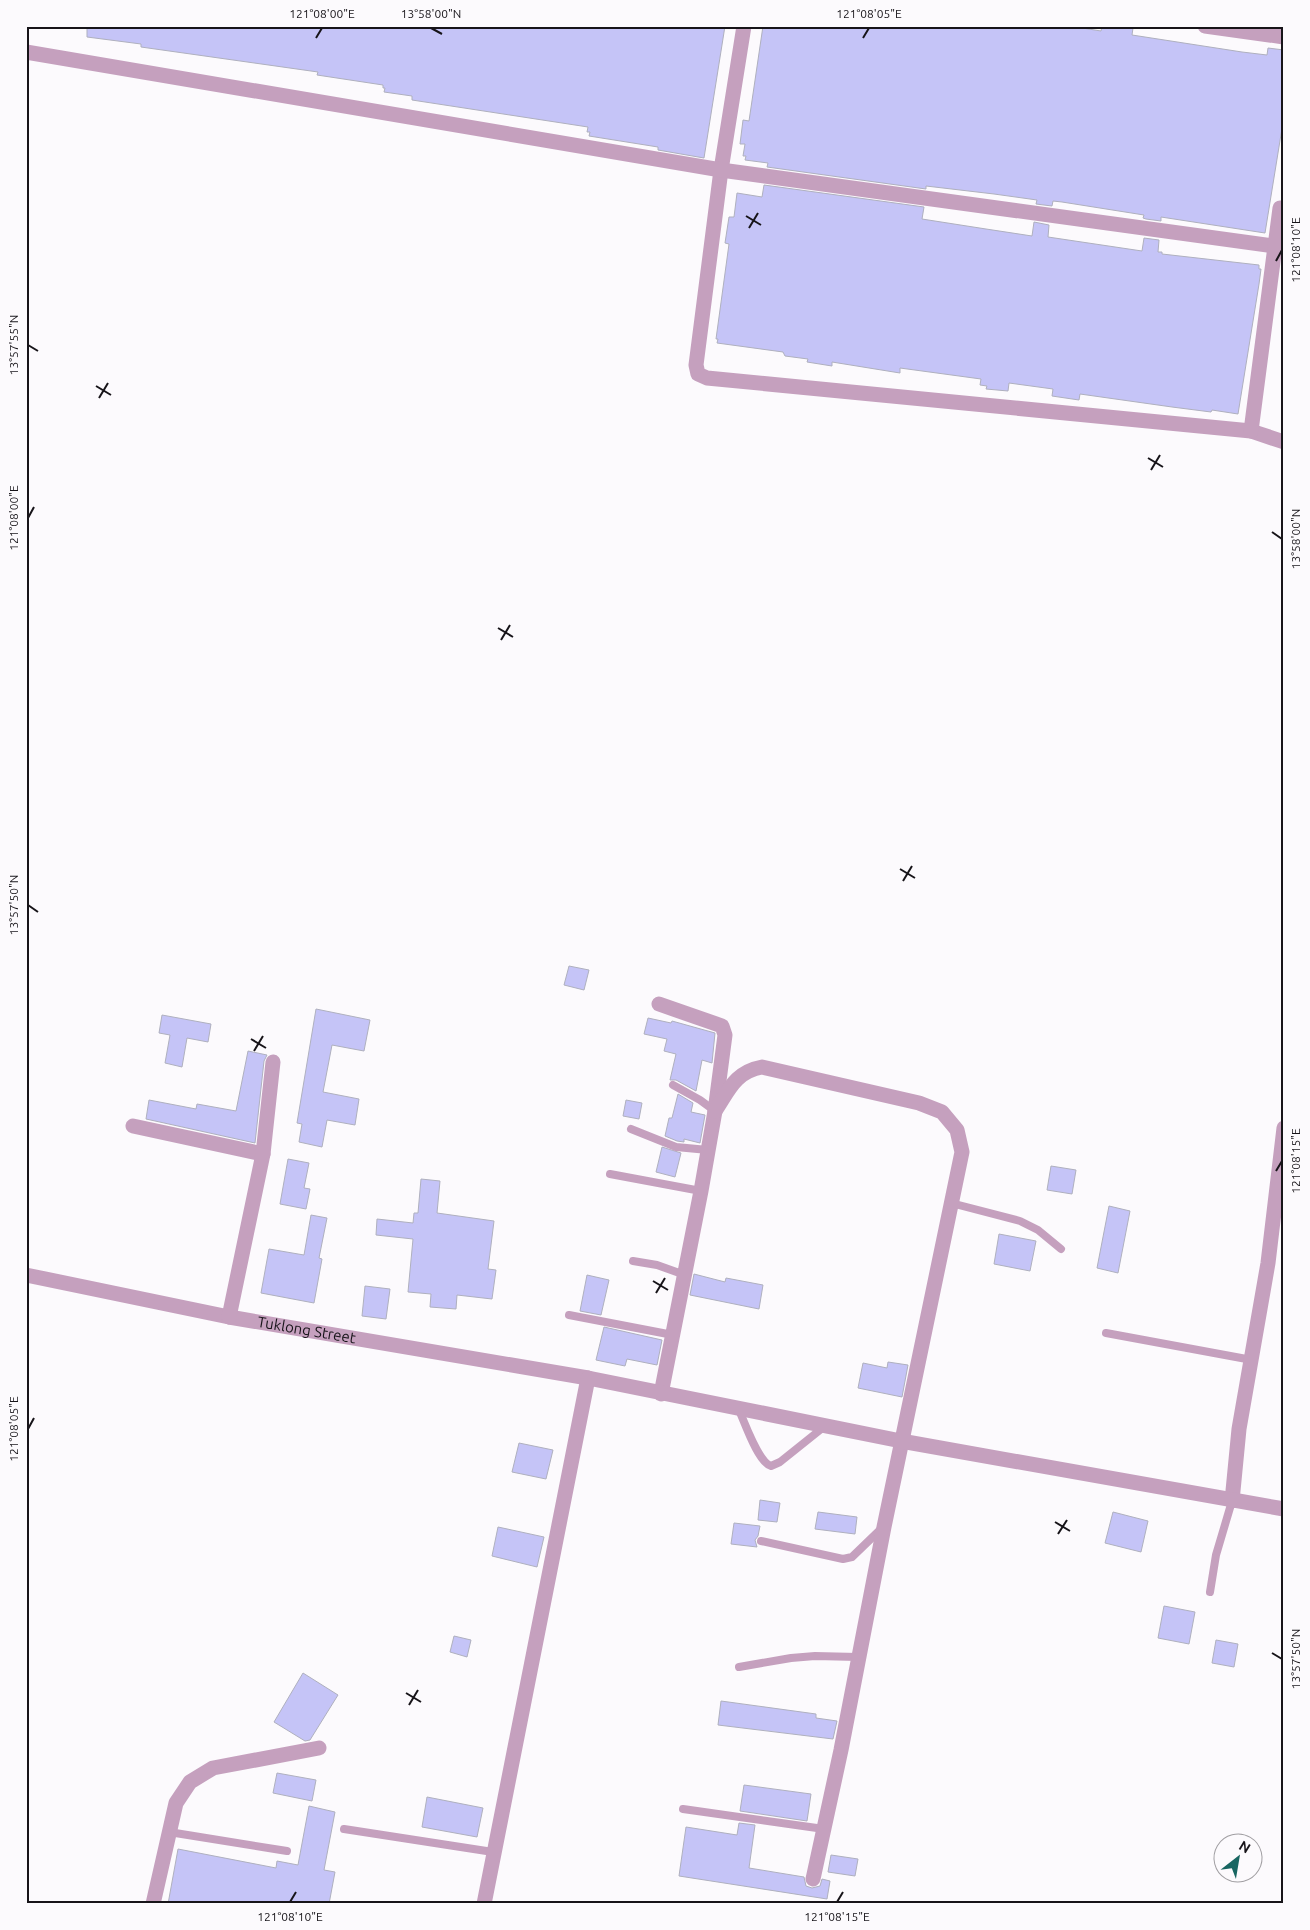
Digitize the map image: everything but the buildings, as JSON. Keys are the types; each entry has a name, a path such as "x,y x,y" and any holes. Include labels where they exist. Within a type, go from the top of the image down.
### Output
{"street":[{"path":"744,26 721,170 696,365 698,374 707,378 1252,431 1284,442"},
{"path":"1205,26 1284,37"},
{"path":"26,52 721,170 1274,246"},
{"path":"1252,431 1274,246 1280,208 1284,208"},
{"path":"659,1004 722,1026 725,1035 715,1112 701,1191 661,1394"},
{"path":"229,1317 263,1154 273,1062"},
{"path":"715,1112 739,1076 749,1069 762,1067 919,1103 942,1112 957,1130 962,1152 901,1441 841,1750 813,1879"},
{"path":"133,1126 263,1154"},
{"path":"1232,1500 1239,1429 1268,1263 1284,1128"},
{"name":"Tuklong Street","path":"26,1275 229,1317 588,1378 739,1410 901,1441 1284,1509"},
{"path":"484,1904 588,1378"},
{"path":"152,1904 176,1804 190,1782 213,1768 319,1748"}],"lane":[{"path":"673,1085 700,1100 715,1112"},
{"path":"631,1129 676,1147 708,1150"},
{"path":"610,1174 701,1191"},
{"path":"951,1203 1020,1221 1038,1230 1061,1249"},
{"path":"633,1261 657,1265 684,1275"},
{"path":"569,1315 673,1335"},
{"path":"1106,1332 1252,1360"},
{"path":"739,1410 761,1457 766,1464 771,1466 780,1462 826,1426"},
{"path":"1210,1592 1216,1555 1232,1500"},
{"path":"760,1541 843,1559 852,1557 884,1527"},
{"path":"739,1667 799,1658 858,1657"},
{"path":"682,1809 824,1829"},
{"path":"344,1829 493,1852"},
{"path":"169,1832 287,1851"}]}
